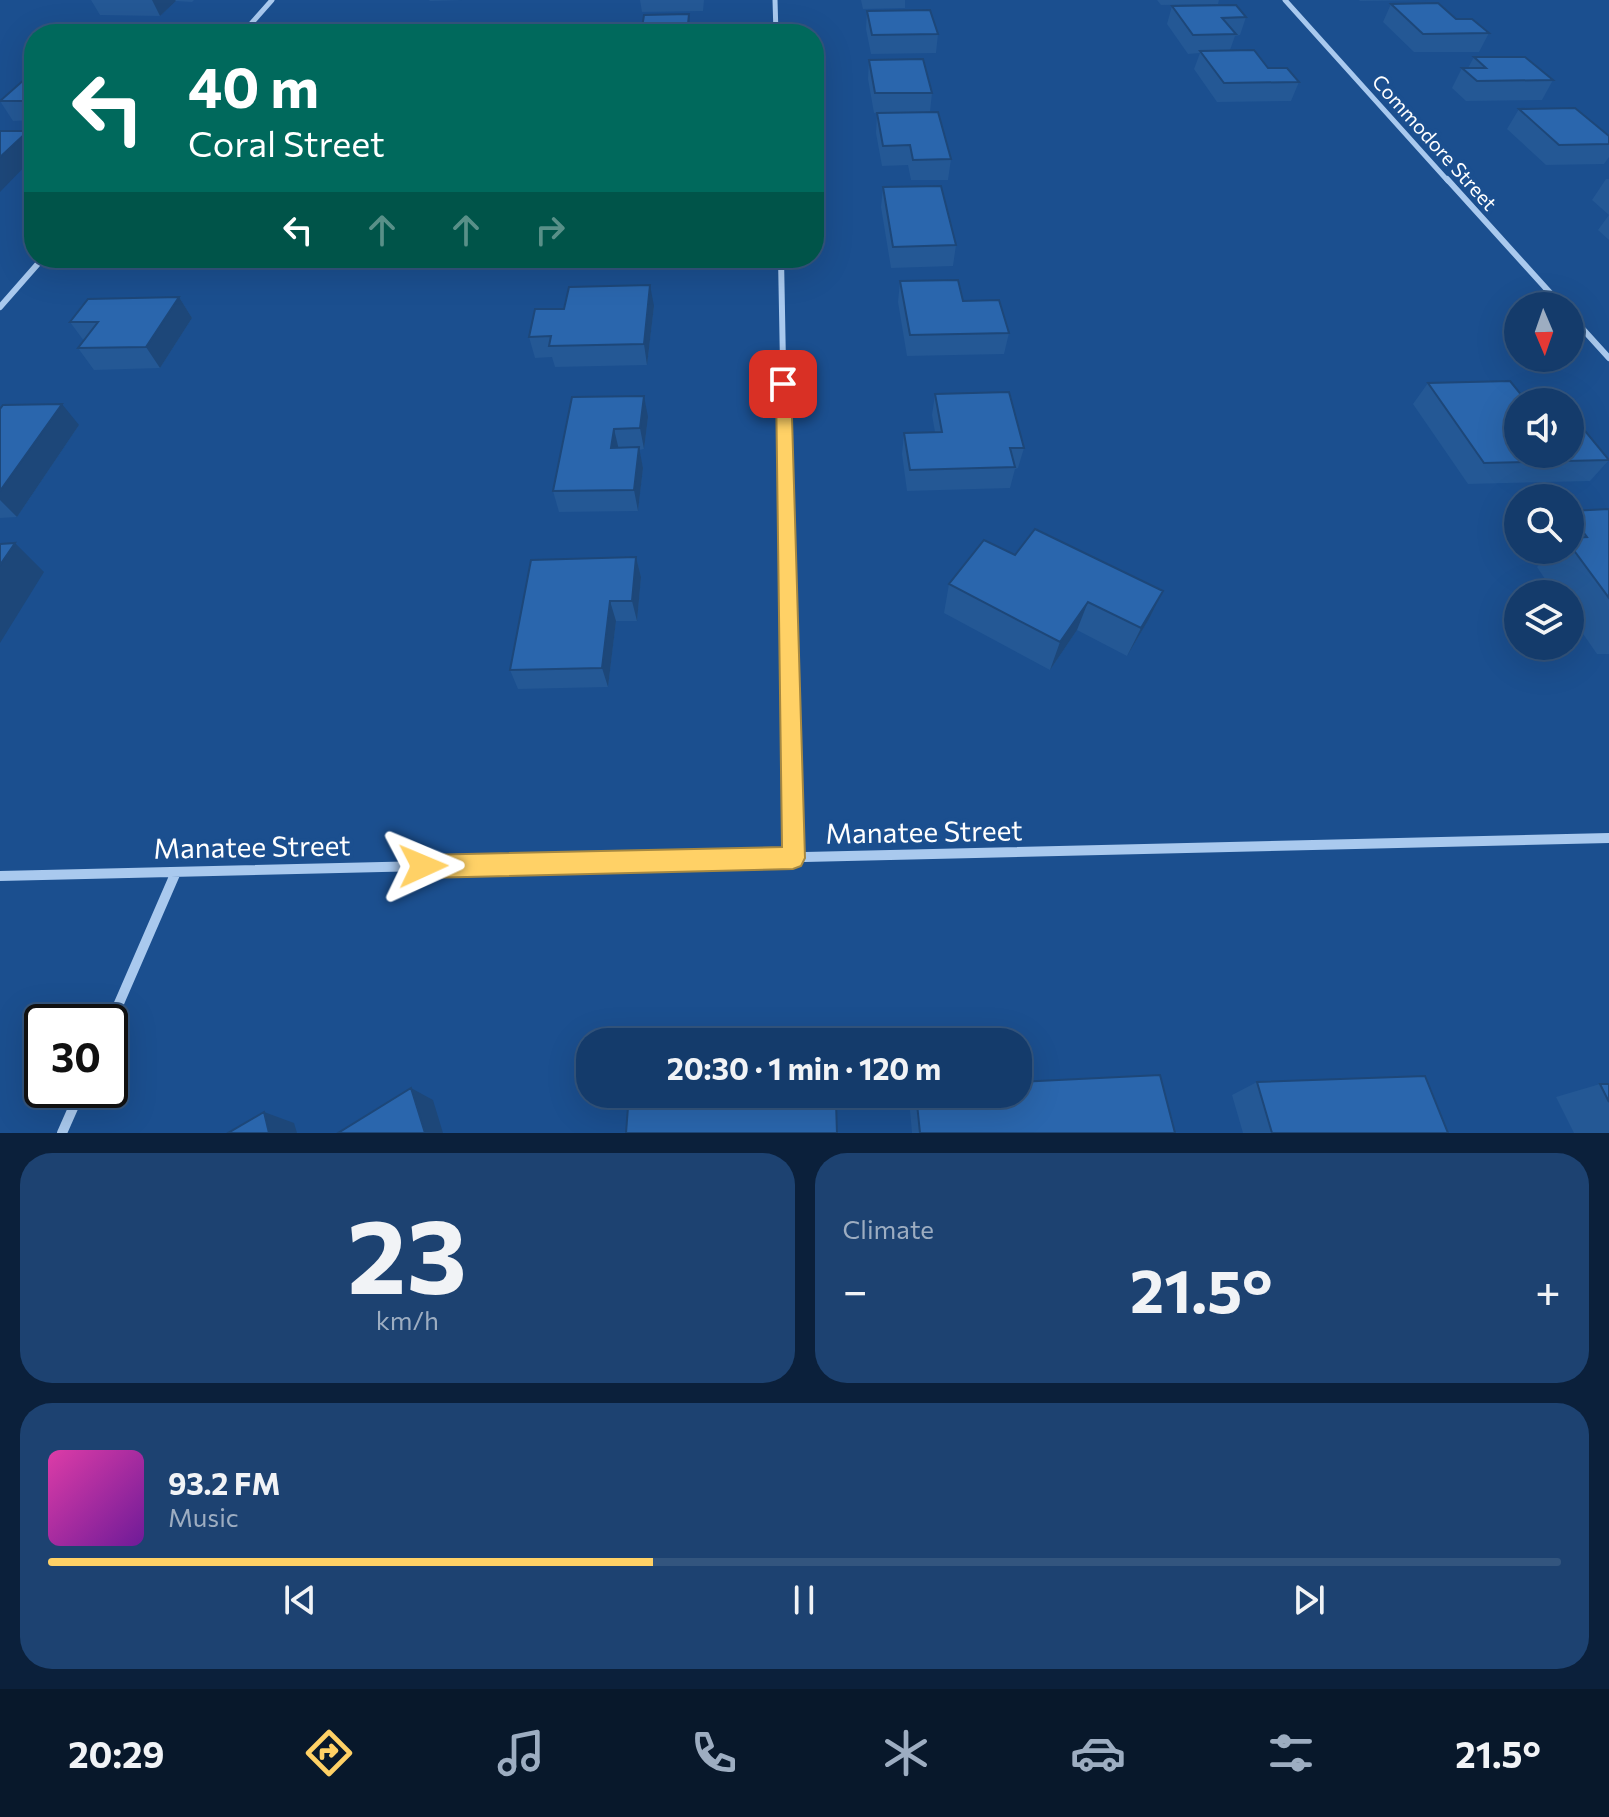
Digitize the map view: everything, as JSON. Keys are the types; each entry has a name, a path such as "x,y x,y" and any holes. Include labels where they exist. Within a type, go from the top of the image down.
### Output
{"street":[{"path":"251,24 272,0"},
{"path":"775,0 776,24"},
{"name":"Commodore Street","path":"1285,0 1549,292"},
{"path":"0,307 34,268"},
{"path":"781,268 793,858"},
{"path":"1584,330 1609,358"},
{"name":"Manatee Street","path":"0,876 1609,838"},
{"path":"119,1004 176,872"},
{"path":"62,1133 73,1108"}],"building":[{"path":"1438,3 1456,19 1472,19 1489,33 1423,34 1391,4"},
{"path":"1236,5 1246,17 1222,18 1236,34 1193,35 1172,6"},
{"path":"930,10 938,34 872,35 867,11"},
{"path":"689,14 688,24 643,24 644,15"},
{"path":"1254,50 1268,68 1287,68 1299,82 1224,83 1200,51"},
{"path":"1474,57 1525,57 1553,80 1477,81 1462,68 1486,68"},
{"path":"923,59 932,93 875,93 869,60"},
{"path":"24,80 24,101 0,101"},
{"path":"1575,108 1609,136 1609,144 1559,145 1519,109"},
{"path":"938,112 951,159 913,160 910,145 883,146 877,113"},
{"path":"0,131 24,131 24,135 0,157"},
{"path":"941,186 956,245 893,247 883,187"},
{"path":"958,280 963,301 999,300 1009,333 910,335 900,281"},
{"path":"650,285 644,344 549,346 551,336 529,337 535,309 564,309 569,287"},
{"path":"179,297 146,347 78,348 98,322 70,322 88,299"},
{"path":"1510,381 1516,388 1504,388 1504,463 1484,463 1428,383"},
{"path":"1009,392 1024,448 1010,448 1015,467 910,470 904,433 942,432 935,394"},
{"path":"644,396 640,428 614,429 611,448 639,447 634,490 553,491 572,397"},
{"path":"62,404 0,491 0,409 3,405"},
{"path":"1584,430 1609,460 1584,461"},
{"path":"1609,509 1609,598 1584,564 1584,537 1587,537 1584,533 1584,510"},
{"path":"1035,529 1163,591 1141,628 1088,602 1060,642 949,584 984,540 1015,555"},
{"path":"15,543 0,565 0,544"},
{"path":"636,557 632,601 610,601 602,668 510,670 531,560"},
{"path":"1160,1075 1175,1133 920,1133 917,1108 1032,1108 1032,1081"},
{"path":"1425,1076 1448,1133 1272,1133 1257,1082"},
{"path":"1600,1084 1609,1084 1609,1102"},
{"path":"411,1088 425,1133 338,1133"},
{"path":"628,1108 836,1108 837,1133 626,1133"},
{"path":"264,1112 269,1133 228,1133"}],"route":[{"path":"423,866 793,858 783,384"}]}
